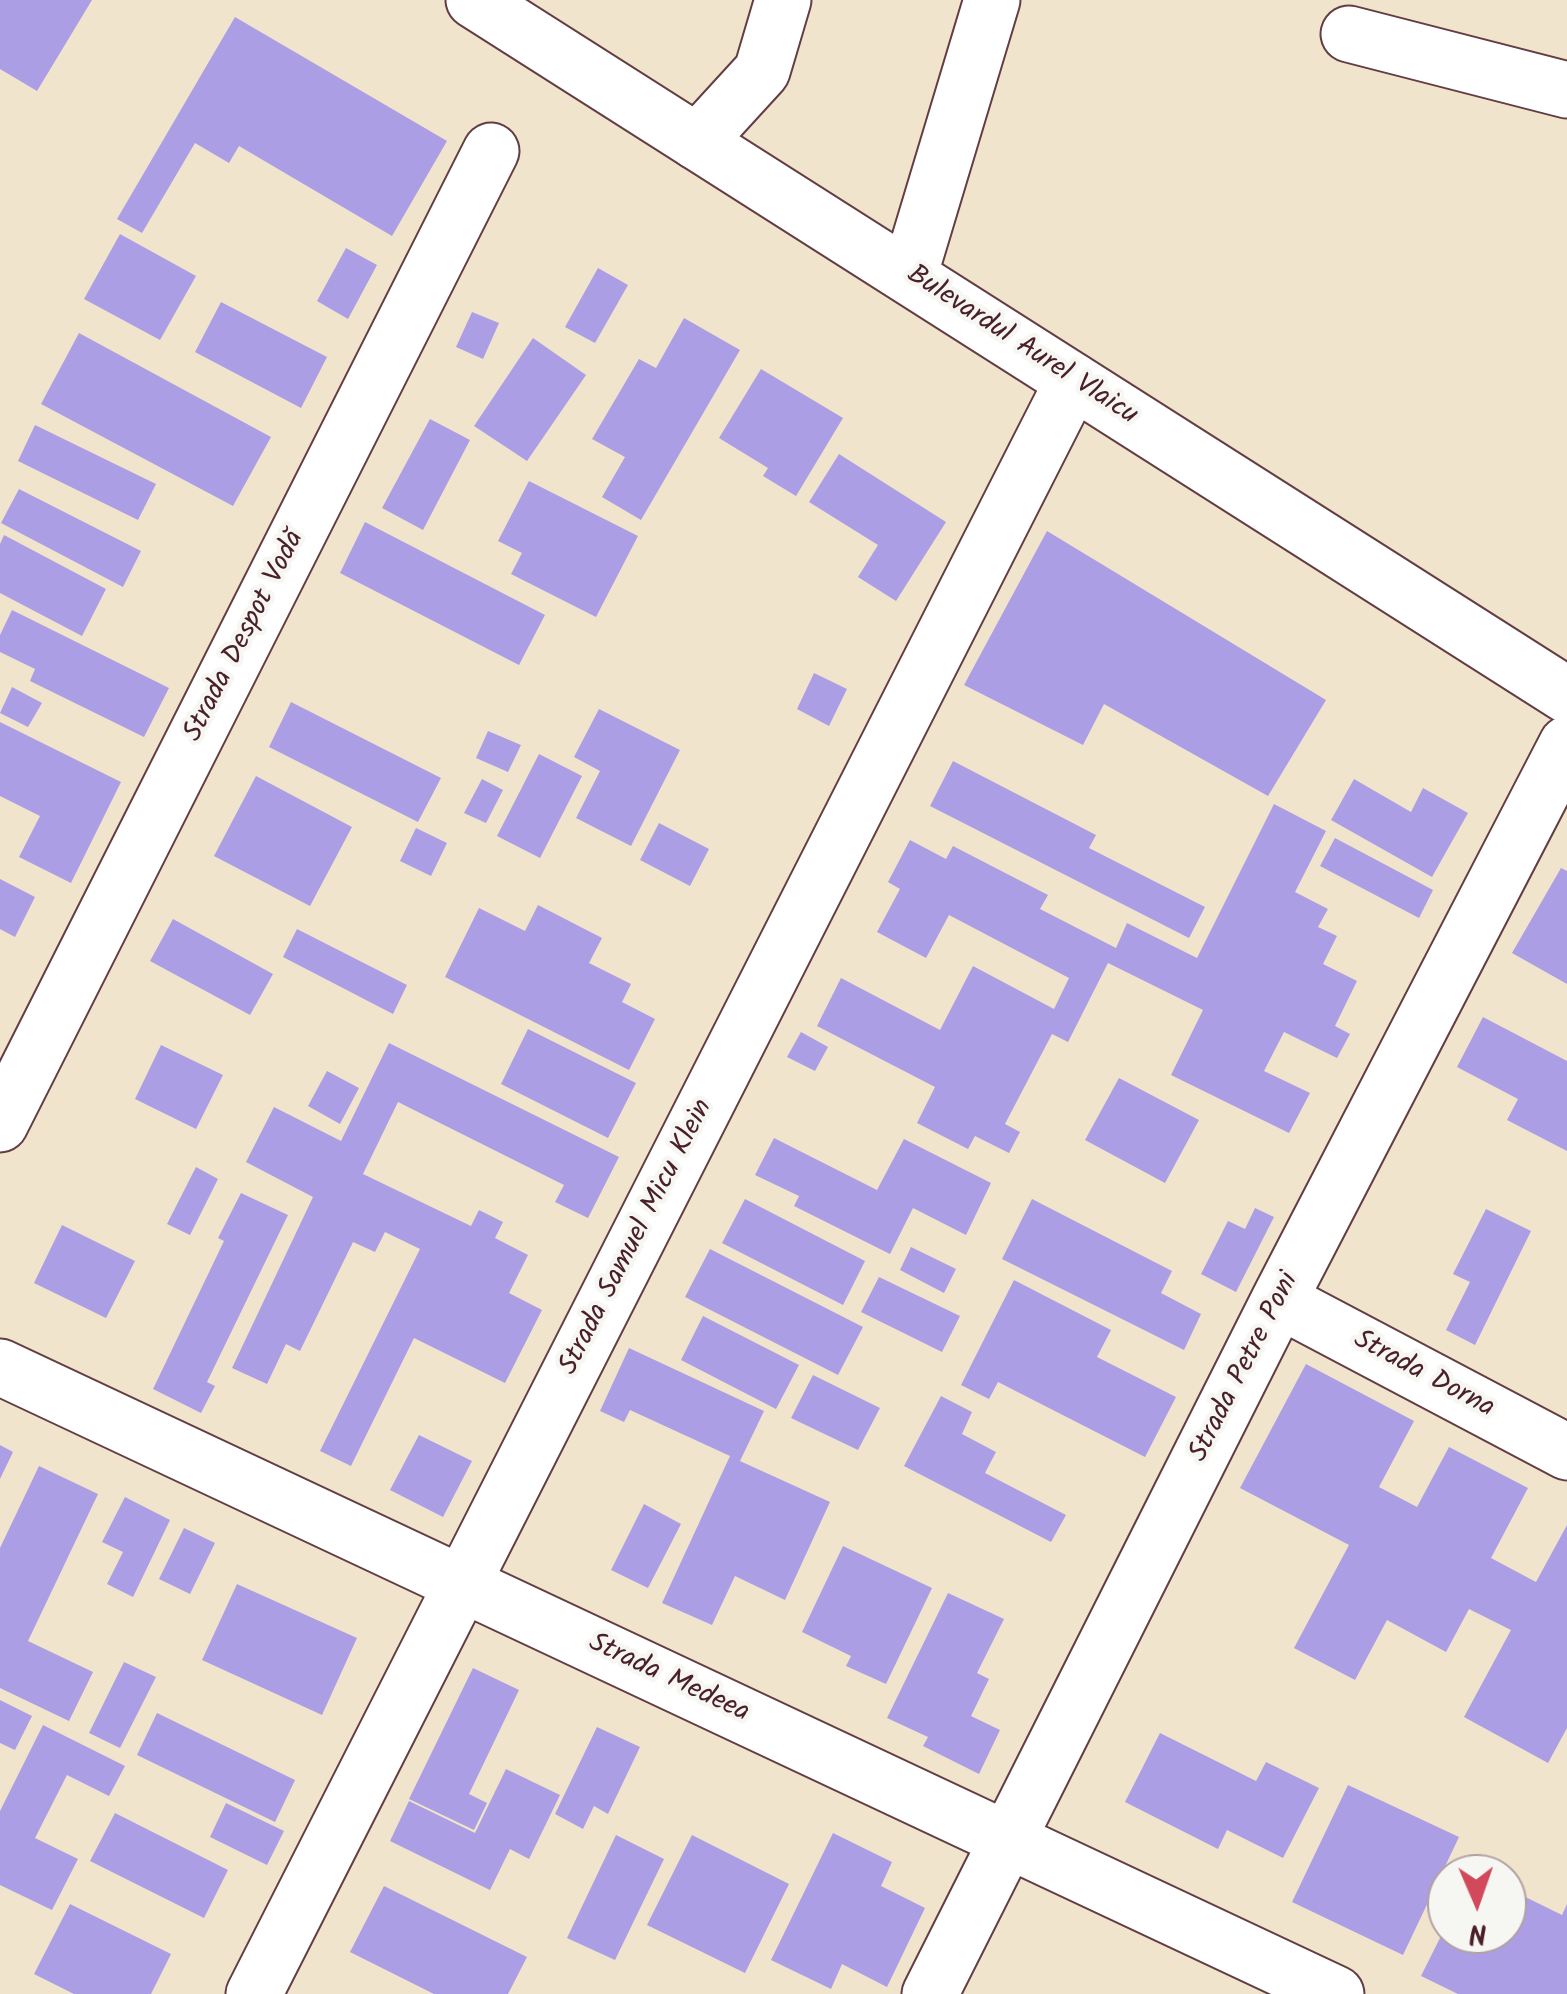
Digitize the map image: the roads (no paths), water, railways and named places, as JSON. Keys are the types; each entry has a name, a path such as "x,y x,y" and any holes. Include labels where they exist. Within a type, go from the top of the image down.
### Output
{"street":[{"name":"Bulevardul Aurel Vlaicu","path":"474,0 1567,695"},
{"path":"697,142 762,71 783,0"},
{"path":"909,276 992,0"},
{"path":"1348,34 1567,90"},
{"name":"Strada Despot Vodă","path":"0,1124 491,151"},
{"name":"Strada Samuel Micu Klein","path":"254,1994 1073,380"},
{"name":"Strada Petre Poni","path":"930,1994 1279,1300 1567,744"},
{"name":"Strada Dorna","path":"1279,1300 1567,1452"},
{"name":"Strada Medeea","path":"0,1367 1336,1994"}]}
